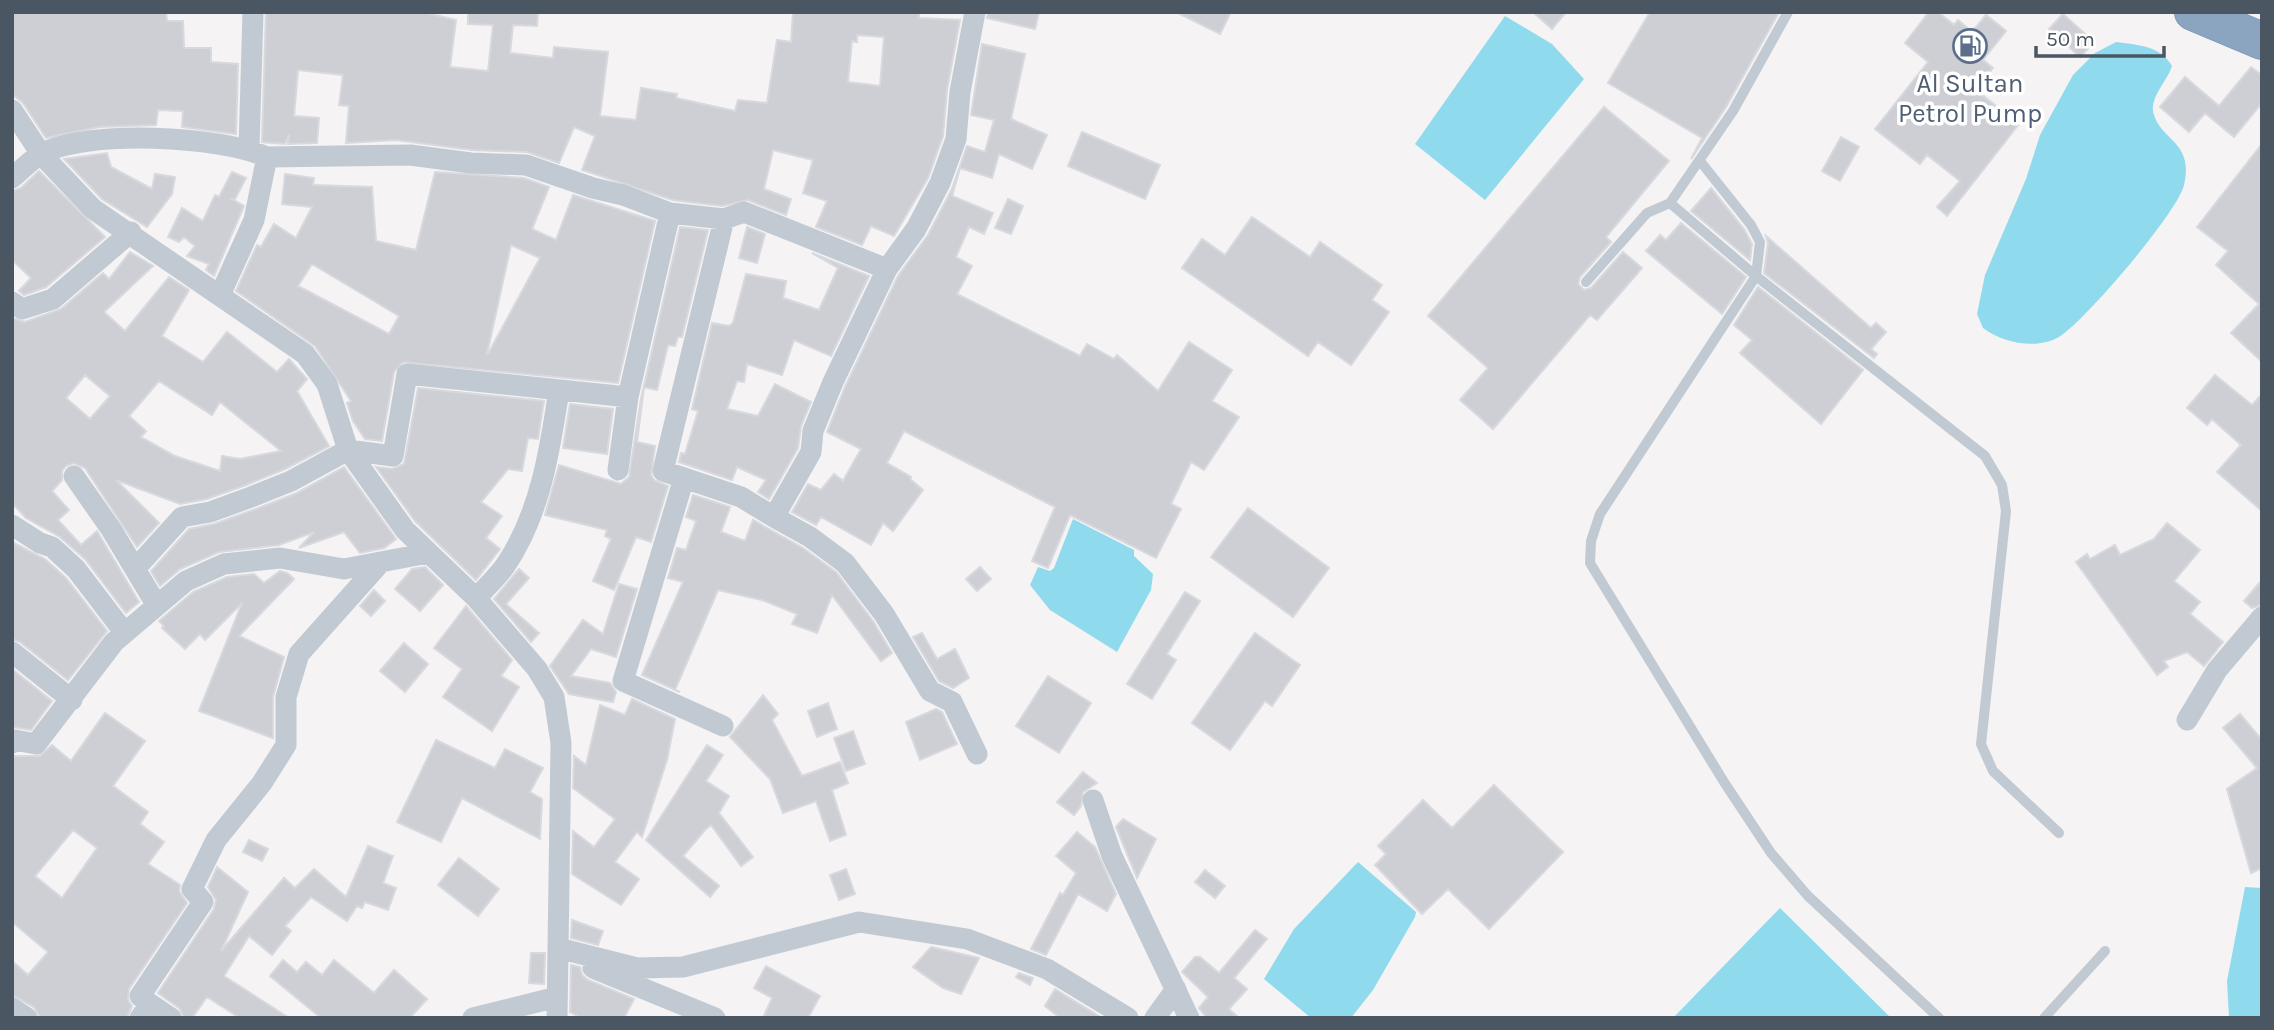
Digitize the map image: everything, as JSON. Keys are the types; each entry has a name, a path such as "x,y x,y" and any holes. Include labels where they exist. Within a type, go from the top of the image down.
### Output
{"highway":[{"path":"2193,12 2262,41"}],"street":[{"path":"221,293 254,220 258,153 253,12"},
{"path":"774,517 811,452 813,431 833,382 887,269 916,229 940,183 956,139 960,92 975,12"},
{"path":"12,110 41,154 93,209 131,232 200,283 221,293 305,354 327,384 348,450 405,530 476,598 537,669 554,697 561,743 557,1007 473,1018"},
{"path":"12,178 41,154 68,145 170,137 258,153 410,155 471,163 526,165 593,188 623,195 670,214 724,219 744,212 887,269"},
{"path":"618,470 628,397 670,214"},
{"path":"724,219 663,471 741,497 810,537 845,562 884,614 930,691 952,702 977,754"},
{"path":"12,302 22,309 53,299 131,232"},
{"path":"135,569 182,517 210,512 291,481 348,450 393,456 407,374 628,397"},
{"path":"476,598 504,568 523,536 550,449 559,390"},
{"path":"74,476 156,604"},
{"path":"684,478 623,681 723,726"},
{"path":"12,525 40,543 52,547 76,569 124,632"},
{"path":"12,743 15,740 36,744 114,642 186,581 224,564 280,558 344,569 428,553"},
{"path":"171,1018 145,1011 140,996 203,902 192,889 216,839 262,783 286,745 286,697 299,654 381,562"},
{"path":"2187,720 2217,670 2262,617"},
{"path":"12,652 72,700"},
{"path":"1093,800 1112,856 1189,1018"},
{"path":"558,951 637,968 682,967 859,922 967,939 1047,969 1128,1018"},
{"path":"558,951 715,1018"},
{"path":"1155,1018 1176,989"},
{"path":"12,1008 27,1018"}],"lane":[{"path":"1586,282 1647,214 1670,203 1733,111 1788,12"},
{"path":"1700,161 1751,225 1760,242 1756,276 1600,514 1591,541 1590,563 1717,771 1771,853 1808,896 1939,1018"},
{"path":"1670,203 1756,276 1985,456 2002,485 2006,511 1981,744 1993,771 2059,833"},
{"path":"2044,1018 2105,951"}],"water":[{"path":"1505,16 1552,44 1584,79 1485,200 1415,144"},
{"path":"2116,42 2155,50 2172,66 2156,96 2153,109 2158,124 2176,144 2185,160 2184,185 2178,199 2148,241 2088,311 2059,337 2030,344 2000,338 1983,328 1977,314 1985,275 2026,179 2040,135 2073,75 2095,53"},
{"path":"1073,519 1134,550 1134,556 1153,574 1151,590 1117,652 1050,610 1030,585 1038,567 1050,571 1054,568"},
{"path":"1358,862 1416,912 1415,917 1373,990 1351,1018 1311,1018 1264,979 1294,929"},
{"path":"2245,887 2262,888 2262,1018 2229,1018 2227,981"},
{"path":"1780,908 1891,1018 1673,1018"}],"building":[{"path":"12,12 166,12 167,21 183,21 184,48 211,48 211,62 238,64 236,134 182,127 183,111 158,110 156,125 99,127 46,138 23,103 12,94"},
{"path":"266,12 423,12 456,20 450,67 488,71 493,25 468,24 468,12 538,12 537,26 513,25 510,53 553,58 554,47 608,52 600,116 636,120 641,88 677,94 676,98 735,111 738,100 767,103 777,40 791,42 793,12 919,12 919,18 960,20 947,90 943,136 928,178 894,236 871,226 862,245 816,227 827,201 803,193 813,160 773,150 764,189 791,199 786,215 748,200 722,206 673,200 582,170 595,136 574,127 559,163 527,152 472,150 396,140 346,143 349,106 339,105 343,75 298,70 294,116 319,118 317,143 288,144 289,135 285,144 262,142","holes":["857,35 884,37 880,86 848,82 852,41 857,42"]},
{"path":"988,12 1039,12 1035,29 987,18"},
{"path":"1176,12 1231,12 1220,34"},
{"path":"1533,12 1566,12 1552,29"},
{"path":"1650,12 1779,12 1726,107 1691,159 1702,138 1608,83"},
{"path":"1929,12 1938,12 1954,25 1958,20 1972,32 1986,15 2006,31 1983,60 1993,68 1976,90 2019,124 1947,216 1937,207 1960,181 1927,155 1920,164 1875,129 1928,62 1905,43"},
{"path":"2063,14 2094,42 2080,57 2049,29"},
{"path":"982,44 1025,54 1011,119 1047,135 1032,169 999,154 992,178 960,168 952,196 993,213 984,234 969,227 956,257 972,266 957,294 1080,356 1087,344 1114,359 1117,355 1158,391 1189,342 1232,370 1212,401 1239,417 1204,470 1191,462 1171,504 1181,509 1156,558 1070,515 1048,568 1032,561 1055,507 904,431 887,463 911,477 923,490 893,531 883,523 871,545 821,517 816,525 792,512 808,484 821,490 834,474 843,481 861,449 827,432 845,387 898,276 928,235 952,189 967,146 985,152 994,120 971,115"},
{"path":"2251,67 2262,75 2262,103 2234,137 2205,113 2189,132 2160,107 2185,77 2219,106"},
{"path":"1604,107 1669,161 1606,237 1611,242 1580,277 1578,284 1584,290 1591,288 1623,252 1642,268 1597,320 1590,315 1493,429 1460,400 1488,368 1428,316"},
{"path":"1082,132 1160,165 1145,199 1068,166"},
{"path":"1841,137 1859,147 1840,181 1822,171"},
{"path":"2262,144 2262,362 2231,333 2259,304 2216,265 2228,251 2197,227"},
{"path":"107,153 111,167 152,189 155,174 175,177 172,194 147,227 102,199 64,159"},
{"path":"39,171 105,237 46,287 24,295 19,291 31,278 12,260 12,191 21,188"},
{"path":"232,172 246,178 235,199 232,199 244,206 214,276 206,270 209,264 187,256 195,246 184,237 179,242 168,237 182,208 203,221 215,195 219,197"},
{"path":"435,172 524,178 549,187 532,229 556,240 573,195 655,221 618,383 403,362 394,372 382,441 365,439 353,421 347,403 351,401 315,346 236,291 257,245 261,247 274,224 296,238 312,207 282,204 285,174 314,178 313,185 372,187 376,241 416,250","holes":["511,245 540,258 487,354","312,264 399,316 389,334 298,286"]},
{"path":"1711,188 1744,229 1752,244 1750,260 1691,211"},
{"path":"1008,199 1023,206 1011,234 995,228"},
{"path":"1252,217 1310,257 1320,242 1382,285 1372,300 1389,312 1351,365 1318,342 1308,356 1182,268 1202,239 1225,255"},
{"path":"1681,223 1746,277 1722,314 1646,251 1660,235 1666,240"},
{"path":"680,227 708,230 682,337 678,337 675,346 668,345 657,390 644,387 637,442 655,446 651,475 654,480 668,486 651,542 636,537 614,590 593,581 611,539 605,536 607,530 545,515 559,465 621,484 629,477 641,399"},
{"path":"747,227 765,234 757,263 739,258"},
{"path":"1766,236 1871,328 1876,323 1886,332 1871,349 1877,354 1874,358 1764,273 1768,243"},
{"path":"130,252 153,266 104,312 125,331 169,277 189,290 162,336 203,362 227,332 277,372 289,359 307,379 297,391 329,446 285,469 246,485 207,499 180,504 116,480 159,523 137,547 85,468 74,463 66,466 62,471 62,480 52,491 69,510 58,520 81,545 97,531 139,602 126,613 85,559 60,537 26,518 12,503 12,318 25,322 61,309 103,273 109,279","holes":["85,375 110,396 90,419 66,398","159,381 212,415 220,402 281,451 240,459 222,456 220,471 175,456 141,437 146,431 129,416"]},
{"path":"812,253 869,276 831,356 794,340 782,375 747,364 744,382 737,381 727,409 758,416 775,384 811,402 801,426 798,448 769,499 758,492 766,480 737,467 732,480 679,462 681,453 685,454 698,411 692,409 712,323 729,326 733,323 746,274 786,281 783,298 819,310 838,268"},
{"path":"1758,287 1863,370 1821,424 1740,353 1752,340 1734,325"},
{"path":"2215,375 2252,405 2262,394 2262,511 2217,472 2241,445 2212,419 2207,425 2187,408"},
{"path":"418,388 544,401 538,439 528,438 522,471 508,469 481,502 502,516 486,538 500,549 476,580 415,521 376,467 392,469 404,464"},
{"path":"570,404 613,409 607,454 563,448"},
{"path":"344,467 396,539 384,548 360,553 344,532 299,548 314,532 279,545 219,552 180,569 160,586 151,571 189,529 214,524 297,493"},
{"path":"693,495 730,507 721,532 745,541 753,520 803,548 836,572 873,621 892,653 881,661 832,595 817,633 792,624 797,614 762,600 718,590 675,690 642,675 683,582 668,578 677,548 686,550 696,521 686,517"},
{"path":"1248,508 1329,568 1293,617 1211,557"},
{"path":"2167,523 2200,550 2174,581 2200,602 2190,614 2223,642 2204,666 2187,652 2164,661 2168,667 2157,675 2076,562 2087,554 2090,559 2115,545 2120,555 2154,539"},
{"path":"12,542 45,559 66,578 107,631 68,680 20,642 12,639"},
{"path":"425,567 443,585 420,611 395,589 412,569"},
{"path":"980,567 991,579 977,591 966,579"},
{"path":"519,569 529,578 506,604 539,633 531,642 494,599"},
{"path":"280,571 294,579 239,636 284,657 273,697 273,738 199,711 242,603 205,640 200,634 185,649 162,628 164,626 159,621 193,592 227,577 254,574 264,583"},
{"path":"2262,580 2262,604 2252,608 2244,601"},
{"path":"619,584 637,589 616,657 591,649 571,676 610,683 616,692 613,702 569,694 550,666 583,620 603,634"},
{"path":"374,590 385,601 371,616 360,606"},
{"path":"1185,592 1200,601 1167,654 1176,660 1152,699 1127,684"},
{"path":"466,606 512,660 501,676 519,687 492,731 443,697 462,669 434,648"},
{"path":"922,633 937,659 955,649 969,678 953,688 939,681 913,637"},
{"path":"1255,633 1300,665 1272,706 1265,701 1230,750 1192,723"},
{"path":"404,643 428,664 405,692 380,671"},
{"path":"12,669 52,701 31,730 12,727"},
{"path":"1048,676 1091,703 1059,753 1016,726"},
{"path":"763,695 778,714 772,720 802,776 840,762 848,783 832,790 846,835 830,841 816,801 783,813 770,779 730,737"},
{"path":"632,699 675,719 667,760 642,837 637,832 615,862 639,879 621,905 572,874 573,831 594,847 615,819 573,788 574,756 586,765 600,705 625,715"},
{"path":"828,703 837,729 817,737 808,711"},
{"path":"936,709 942,712 957,744 920,760 906,722"},
{"path":"105,713 145,741 113,786 148,812 140,824 164,842 148,864 180,885 179,891 187,903 129,989 128,1000 132,1006 127,1018 40,1018 34,1007 12,995 12,961 28,975 48,952 12,922 12,756 40,756 52,745 71,761","holes":["73,830 97,848 62,898 35,876"]},
{"path":"2240,714 2262,740 2262,868 2251,873 2227,789 2257,768 2223,728"},
{"path":"853,731 865,764 846,771 834,738"},
{"path":"436,740 495,768 505,749 543,768 530,792 542,799 540,839 462,798 441,842 397,822"},
{"path":"707,745 723,755 706,781 729,796 719,813 753,857 741,866 711,825 705,830 683,856 719,886 710,897 646,840"},
{"path":"1083,772 1097,783 1083,792 1081,806 1074,815 1057,802"},
{"path":"1494,785 1563,852 1489,929 1448,889 1422,914 1375,865 1386,854 1378,846 1423,800 1452,828"},
{"path":"1123,819 1156,839 1137,878 1116,827"},
{"path":"1077,832 1095,847 1116,894 1107,911 1078,894 1046,955 1031,949 1060,893 1063,895 1076,873 1056,856"},
{"path":"249,840 268,849 262,861 243,852"},
{"path":"368,846 393,856 383,883 396,888 388,910 365,902 362,908 357,906 347,921 311,897 285,926 291,931 272,955 249,936 224,976 289,1018 240,1018 207,997 192,1018 184,1018 179,1008 158,993 214,909 216,900 208,887 217,867 248,892 221,951 284,878 295,888 314,869 346,897"},
{"path":"459,858 499,889 478,916 438,885"},
{"path":"846,869 855,894 839,900 830,875"},
{"path":"1205,870 1225,886 1215,898 1195,882"},
{"path":"572,920 603,931 598,945 571,938"},
{"path":"1255,930 1267,939 1234,978 1247,989 1229,1009 1239,1018 1207,1018 1199,1008 1208,997 1182,972 1195,957 1200,957 1219,973"},
{"path":"931,947 979,958 961,994 943,988 913,967"},
{"path":"531,953 545,953 544,984 529,983"},
{"path":"283,960 297,972 306,962 322,975 334,960 374,993 394,970 427,999 410,1018 321,1018 270,976"},
{"path":"571,965 580,967 582,975 588,980 634,999 624,1018 581,1018 570,1012"},
{"path":"766,966 820,996 808,1018 763,1018 772,998 754,988"},
{"path":"1019,973 1033,978 1030,985 1016,977"},
{"path":"1055,989 1102,1018 1060,1018 1045,1006"}],"place":[{"name":"Al Sultan Petrol Pump","path":"1970,46"}]}
